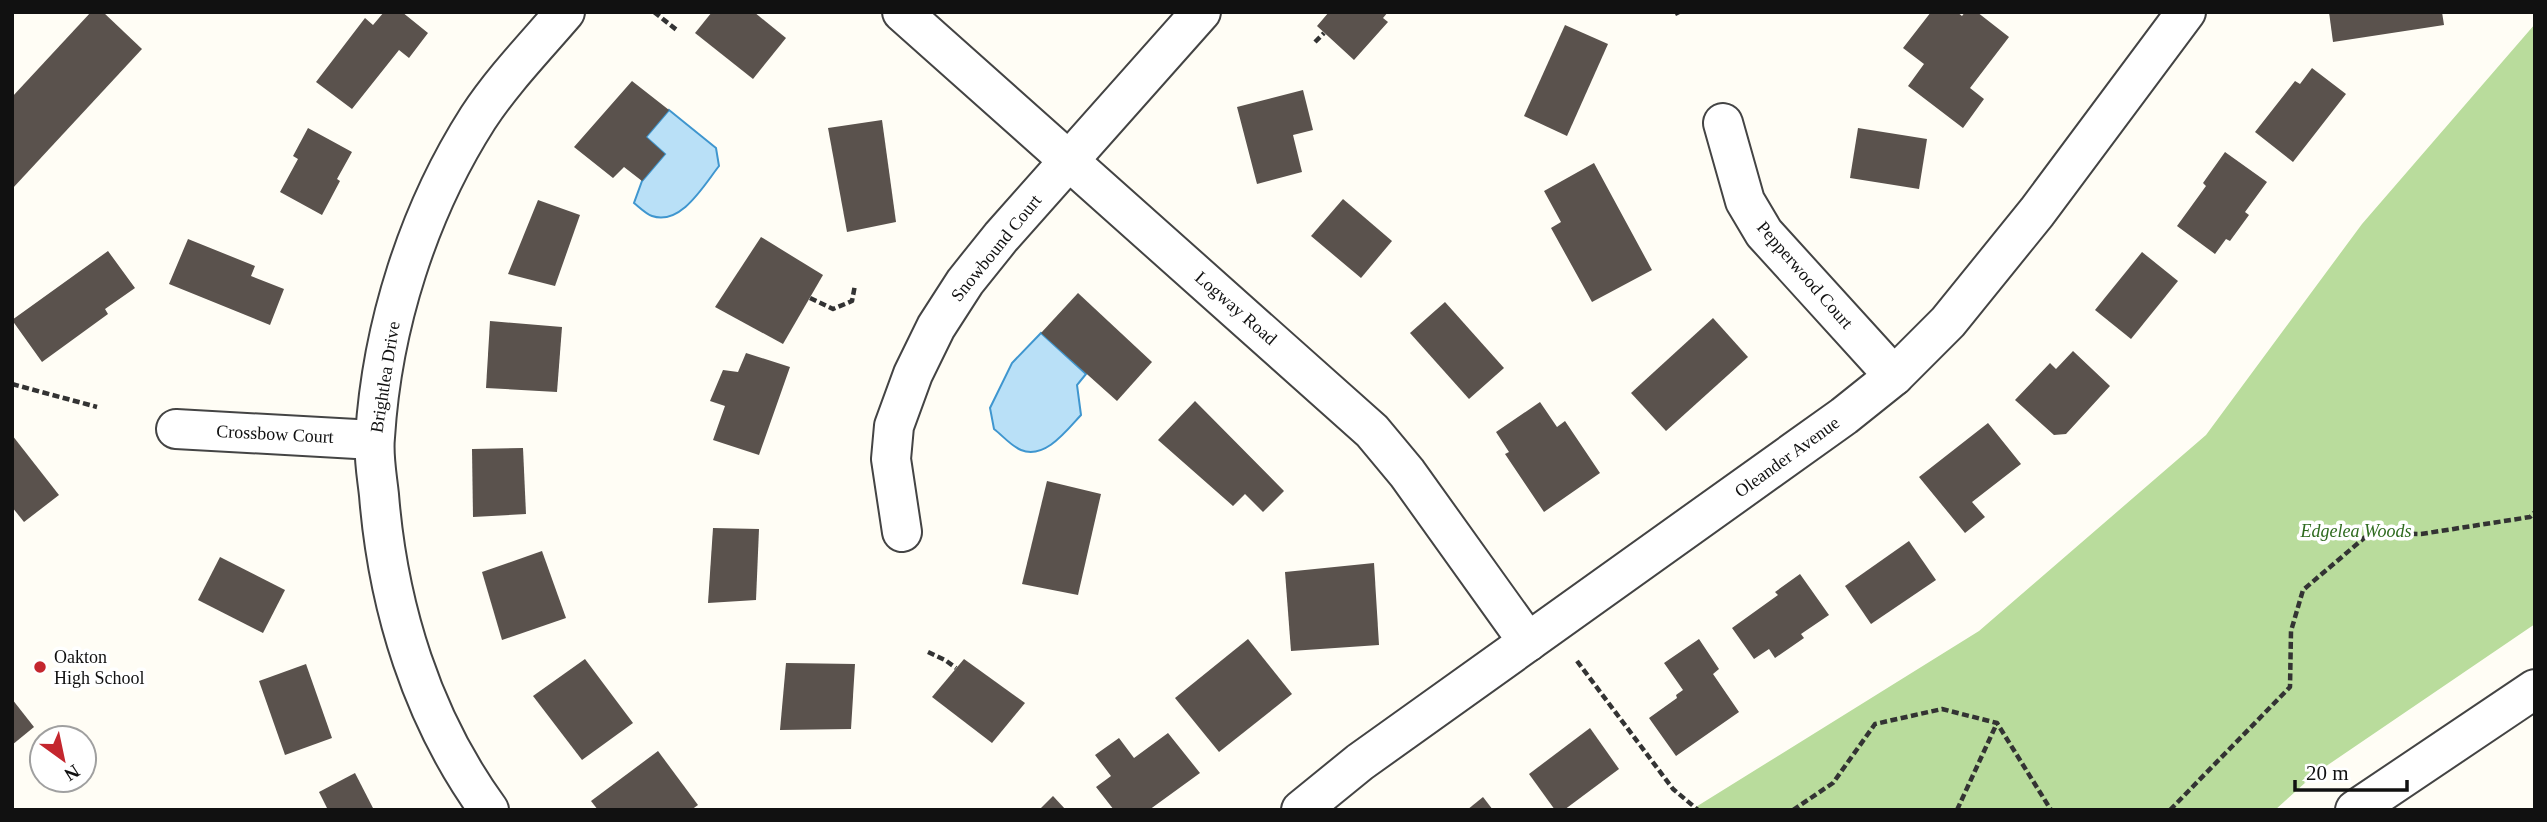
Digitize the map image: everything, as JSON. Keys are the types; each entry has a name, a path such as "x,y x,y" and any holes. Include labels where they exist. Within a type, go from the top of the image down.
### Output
{"street":[{"name":"Brightlea Drive","path":"489,810 456,756 423,690 406,646 394,601 382,535 374,440 382,368 396,309 425,221 479,117 504,82 565,12"},
{"name":"Logway Road","path":"902,12 1372,431 1407,473 1528,642"},
{"name":"Snowbound Court","path":"902,532 891,459 894,426 913,374 936,327 965,282 1001,237 1201,12"},
{"name":"Oleander Avenue","path":"1301,810 1360,762 1844,416 1894,376 1944,327 2037,212 2186,12"},
{"name":"Pepperwood Court","path":"1723,123 1745,201 1764,233 1894,376"},
{"name":"Crossbow Court","path":"176,429 374,440"},
{"path":"2355,810 2535,689"}],"path":[{"path":"654,12 678,32"},
{"path":"1315,42 1324,33"},
{"path":"810,298 833,309 852,301 855,285"},
{"path":"12,384 97,407"},
{"path":"2170,810 2290,687 2291,631 2303,590 2370,533 2421,534 2530,517 2535,512"},
{"path":"928,652 956,668"},
{"path":"1577,660 1673,789 1698,810"},
{"path":"1793,810 1833,783 1875,724 1942,709 1997,723 2051,810"},
{"path":"1957,810 1997,723"}],"green space":[{"name":"Edgelea Woods","path":"2535,24 2535,624 2316,773 2275,810 1691,810 1979,631 2206,435 2362,224"}],"water":[{"path":"669,110 716,148 719,166 691,202 682,210 663,218 650,215 634,203 642,181 665,154 646,137"},
{"path":"1041,333 1086,374 1077,385 1081,415 1055,442 1039,451 1030,452 1017,448 994,429 990,408 1012,363"}],"building":[{"path":"91,12 103,12 142,49 12,189 12,97"},
{"path":"384,12 402,12 428,33 409,58 399,50 352,109 316,82 365,18 373,25"},
{"path":"712,12 754,12 786,38 753,79 695,33"},
{"path":"1329,12 1388,12 1383,18 1388,22 1354,60 1317,26"},
{"path":"1931,12 1957,12 1962,16 1965,12 1977,12 2009,37 1970,88 1984,99 1963,128 1908,86 1924,64 1903,48"},
{"path":"2329,12 2442,12 2444,25 2333,42"},
{"path":"1565,25 1608,44 1567,136 1524,116"},
{"path":"2312,68 2346,94 2293,162 2255,132 2295,81 2300,84"},
{"path":"632,81 669,110 646,137 665,154 642,181 624,167 613,178 574,147"},
{"path":"1303,90 1313,130 1293,135 1302,172 1257,184 1237,107"},
{"path":"882,120 896,222 847,232 828,128"},
{"path":"308,128 352,152 322,215 280,192 298,159 293,156"},
{"path":"1858,128 1927,139 1919,189 1850,178"},
{"path":"2225,152 2267,182 2245,212 2249,215 2230,241 2226,239 2215,254 2177,226 2206,186 2203,183"},
{"path":"1594,163 1652,270 1592,302 1551,228 1561,222 1544,191"},
{"path":"1343,199 1392,241 1361,278 1311,236"},
{"path":"538,200 580,215 555,286 508,274"},
{"path":"761,237 823,275 783,344 715,307"},
{"path":"188,239 255,266 251,276 284,289 270,325 169,284"},
{"path":"108,251 135,288 105,309 108,314 42,362 12,320"},
{"path":"2142,252 2178,281 2131,339 2095,310"},
{"path":"1078,293 1152,362 1117,401 1041,333"},
{"path":"1445,302 1504,368 1469,399 1410,333"},
{"path":"1713,318 1748,357 1666,431 1631,393"},
{"path":"490,321 562,327 557,392 486,388"},
{"path":"2073,351 2110,386 2066,434 2054,435 2015,400 2050,363 2056,369"},
{"path":"746,353 790,367 759,455 713,440 725,406 710,401 723,370 738,372"},
{"path":"1195,401 1284,491 1263,512 1245,494 1233,506 1158,440"},
{"path":"1540,402 1557,427 1565,421 1600,473 1544,512 1505,454 1509,452 1496,432"},
{"path":"1988,423 2021,464 1972,502 1985,517 1965,533 1919,477"},
{"path":"12,435 59,495 24,522 12,507"},
{"path":"523,448 526,514 473,517 472,449"},
{"path":"1047,481 1101,494 1078,595 1022,584"},
{"path":"713,528 759,529 756,600 708,603"},
{"path":"1909,541 1936,580 1871,624 1845,586"},
{"path":"542,551 566,618 502,640 482,572"},
{"path":"220,557 285,590 263,633 198,600"},
{"path":"1374,563 1379,645 1291,651 1285,572"},
{"path":"1800,574 1829,615 1801,634 1804,638 1775,658 1769,649 1754,659 1732,628 1778,595 1775,592"},
{"path":"1248,639 1292,694 1219,752 1175,698"},
{"path":"1699,639 1719,669 1713,674 1739,712 1676,756 1649,718 1677,698 1676,695 1683,690 1664,663"},
{"path":"585,659 633,723 582,760 533,696"},
{"path":"964,659 1025,703 992,743 932,697"},
{"path":"786,663 855,664 851,729 780,730"},
{"path":"306,664 332,738 285,755 259,681"},
{"path":"12,699 32,724 28,724 28,732 12,745"},
{"path":"1590,728 1619,769 1564,810 1555,810 1529,774"},
{"path":"1168,733 1200,773 1149,810 1114,810 1096,787 1111,776 1095,755 1119,738 1134,758"},
{"path":"658,751 698,805 691,810 598,810 591,801"},
{"path":"355,773 374,810 328,810 319,792"},
{"path":"1053,796 1066,810 1039,810"},
{"path":"1483,797 1493,810 1467,810"}],"place":[{"name":"Oakton High School","path":"40,667"}]}
